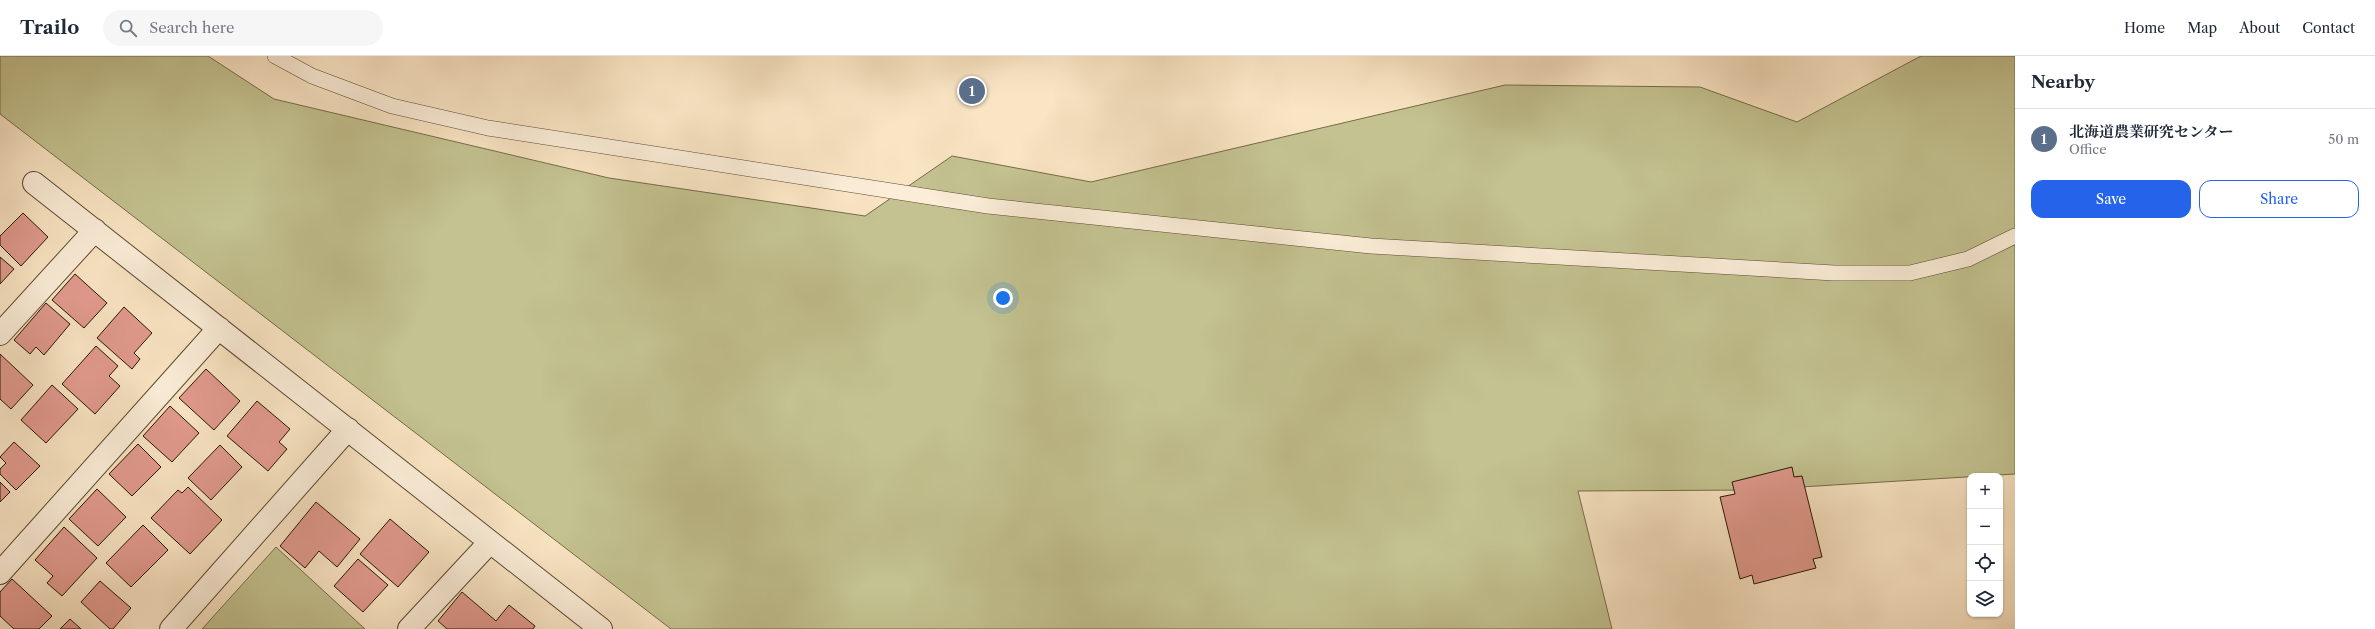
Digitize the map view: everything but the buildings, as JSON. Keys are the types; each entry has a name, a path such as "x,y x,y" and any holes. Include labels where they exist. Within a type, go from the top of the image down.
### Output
{"street":[{"path":"34,183 601,629"},
{"path":"0,334 95,230"},
{"path":"0,573 220,328"},
{"path":"170,629 348,429"},
{"path":"410,629 490,542"}],"lane":[{"path":"275,56 312,76 392,106 488,128 988,206 1356,244 1834,273 1910,274 1968,259 2015,236"}],"shaded area":[{"path":"0,56 208,56 274,99 609,178 865,216 952,156 1091,182 1505,85 1700,87 1797,122 1921,56 2015,56 2015,474 1967,473 1967,477 1751,490 1578,491 1612,629 671,629 0,114"},
{"path":"276,547 365,629 202,629"}],"place":[{"name":"北海道農業研究センター","path":"972,91"}]}
